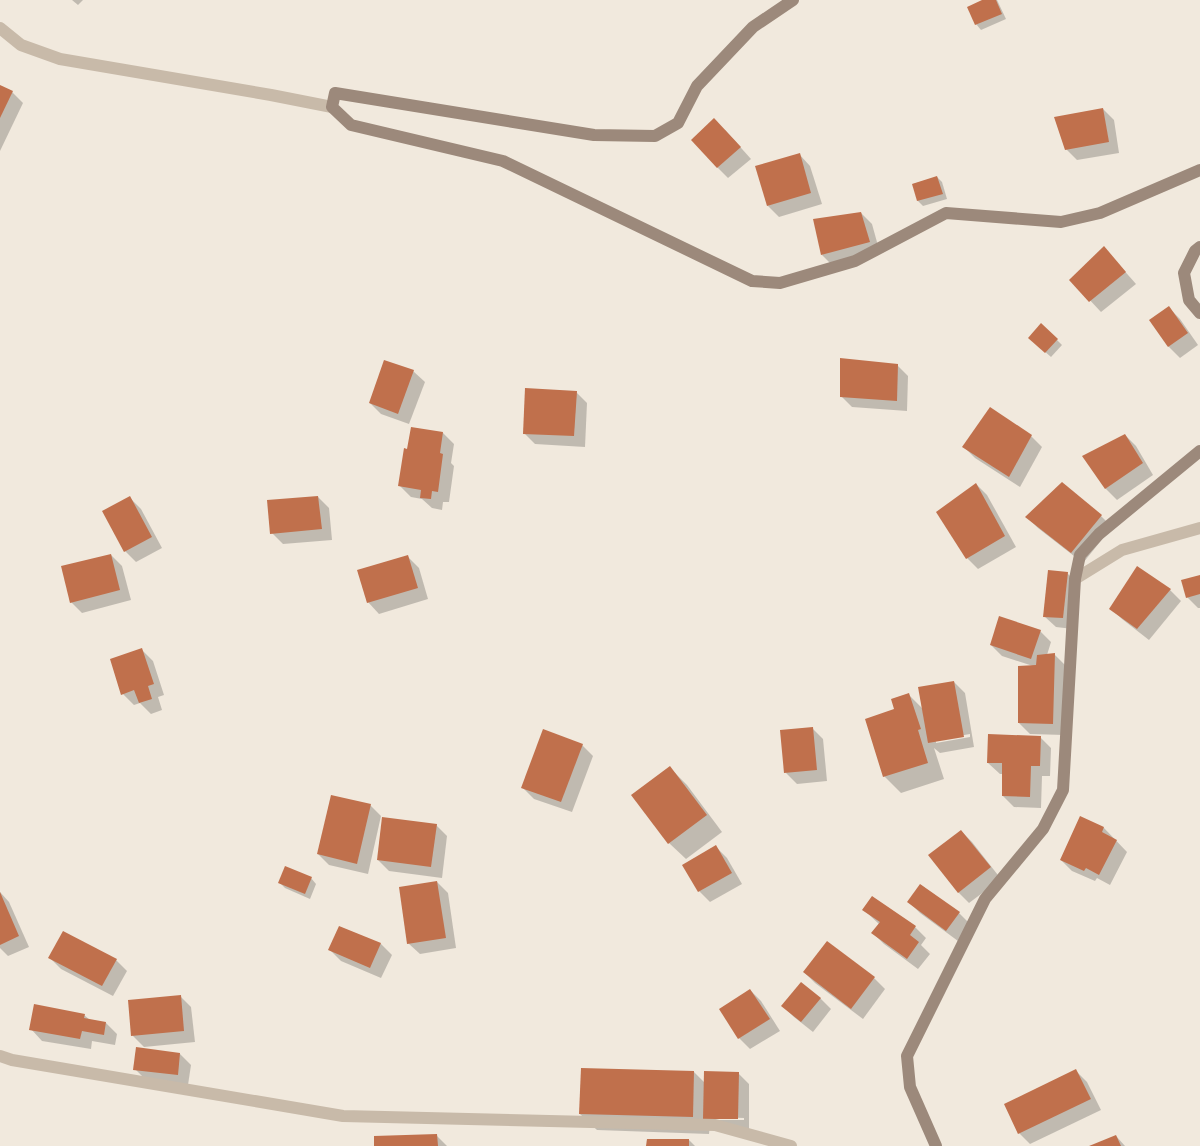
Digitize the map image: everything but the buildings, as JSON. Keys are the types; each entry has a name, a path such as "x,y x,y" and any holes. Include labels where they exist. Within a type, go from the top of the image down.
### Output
{"street":[{"path":"332,107 335,93 594,135 655,136 678,123 697,86 753,27 793,0"},
{"path":"0,28 21,45 60,59 332,107 352,124 503,161 752,281 780,283 855,261 946,213 1061,222 1100,213 1200,170"},
{"path":"1200,247 1195,251 1184,273 1189,300 1200,313"},
{"path":"936,1146 910,1087 907,1056 985,900 1043,829 1063,790 1076,579 1080,555 1099,534 1200,451"},
{"path":"1076,579 1122,550 1200,528"},
{"path":"0,1056 12,1060 343,1116 715,1125 791,1146"}]}
